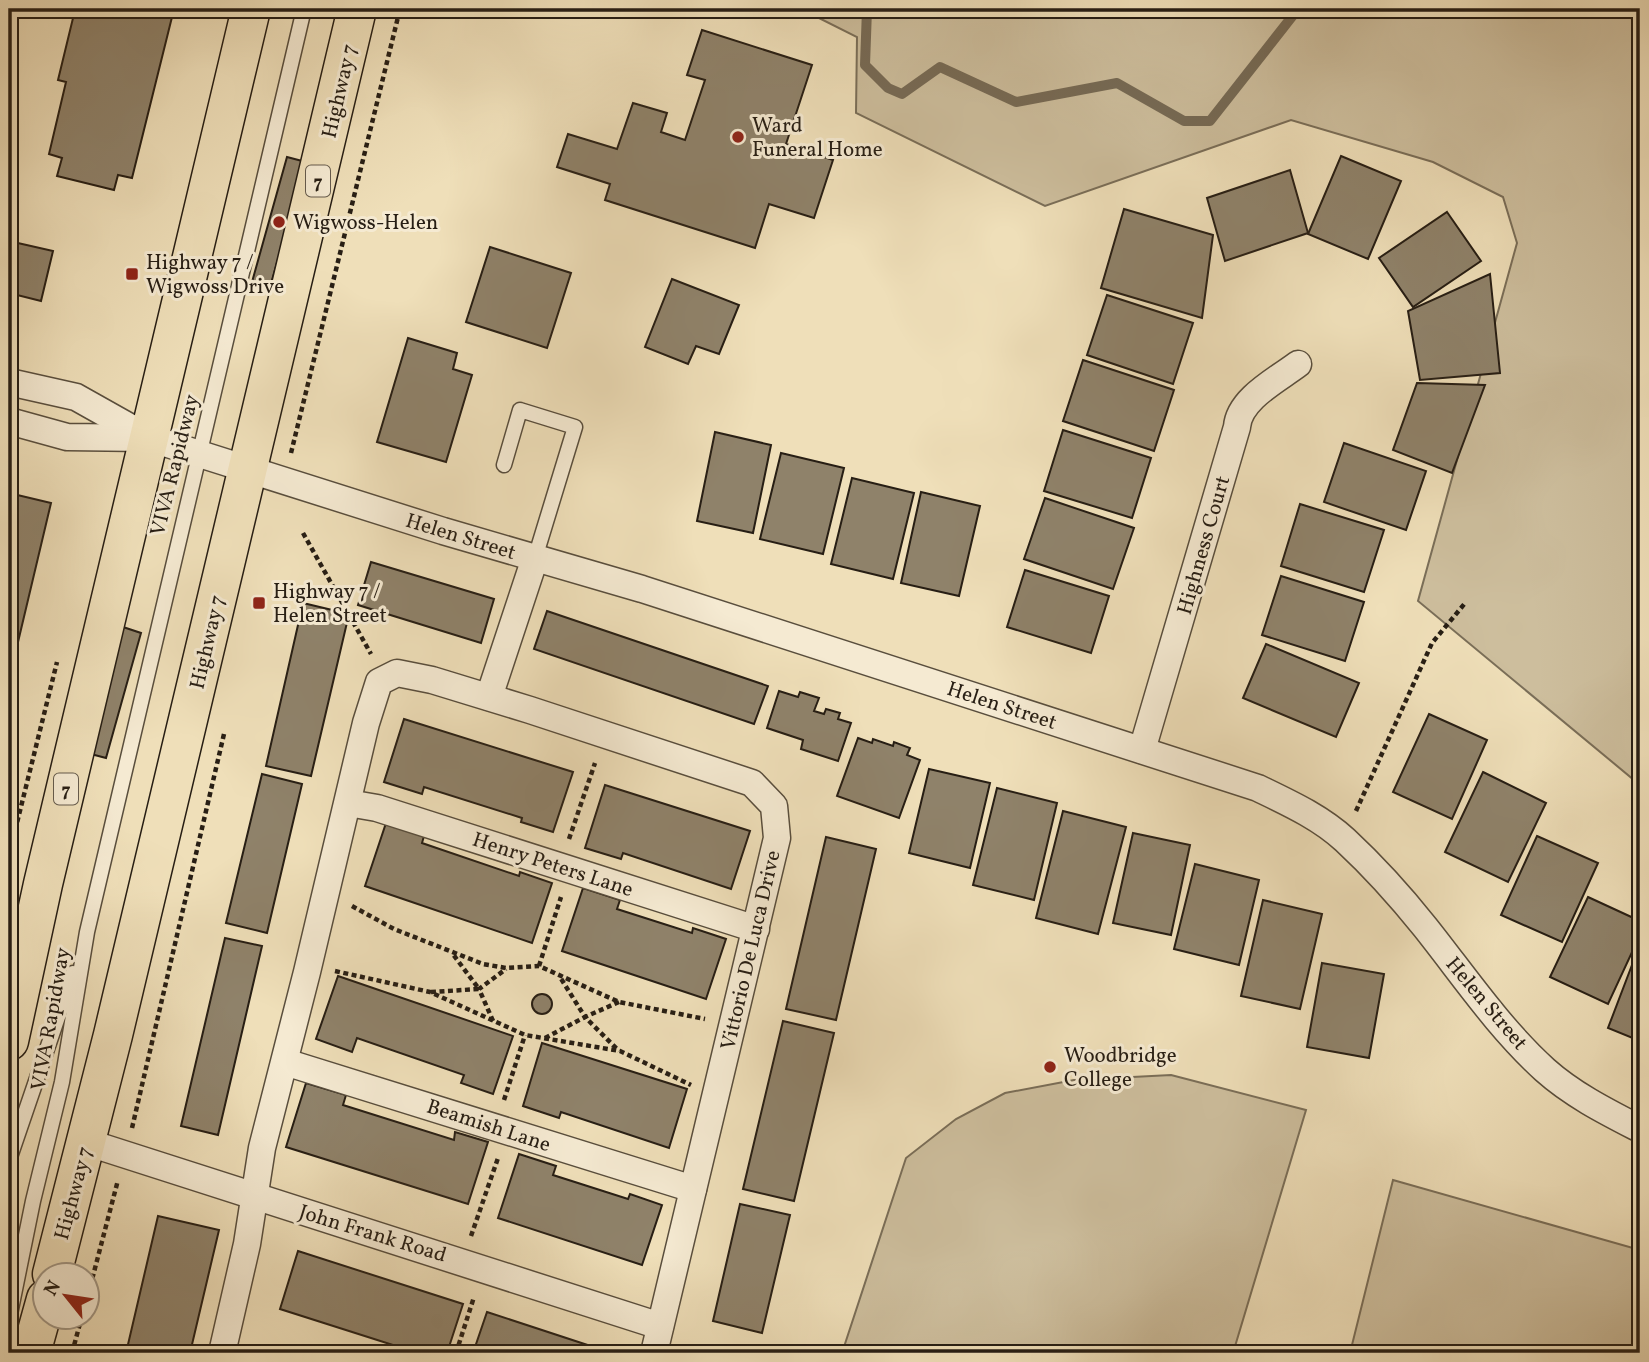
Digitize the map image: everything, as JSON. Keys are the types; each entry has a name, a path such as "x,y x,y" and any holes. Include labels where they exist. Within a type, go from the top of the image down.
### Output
{"main road":[{"name":"7","path":"9,1041 43,884 251,9"},
{"name":"Highway 7","path":"56,1260 249,470 357,9"},
{"path":"31,1353 37,1330"}],"street":[{"name":"Highness Court","path":"1142,750 1238,416 1245,404 1298,364"},
{"path":"9,382 76,397 149,438"},
{"path":"9,421 66,437 149,438"},
{"name":"Helen Street","path":"149,438 642,589 1258,788 1305,811 1344,839 1424,926 1505,1030 1547,1071 1597,1107 1640,1129"},
{"path":"489,697 535,558"},
{"name":"Vittorio De Luca Drive","path":"222,1353 247,1244 262,1148 366,723 380,682 397,673 489,697 752,783 774,806 777,838 654,1353"},
{"name":"Henry Peters Lane","path":"348,803 377,808 756,929"},
{"name":"Beamish Lane","path":"285,1062 693,1189"},
{"name":"John Frank Road","path":"86,1142 660,1325"}],"lane":[{"name":"VIVA Rapidway","path":"9,1319 33,1201 62,1082 87,932 304,9"},
{"path":"504,465 520,410 575,427 535,558"},
{"name":"VIVA Rapidway","path":"9,1160 87,932"}],"path":[{"path":"308,384 400,9"},
{"path":"303,533 372,656"},
{"path":"1344,839 1432,643 1466,602"},
{"path":"9,855 59,652"},
{"path":"132,1125 224,732"},
{"path":"566,850 595,762"},
{"path":"539,966 564,886"},
{"path":"342,900 394,929 483,964 506,968 539,966 619,1002 716,1021"},
{"path":"452,953 479,989 493,1021"},
{"path":"430,992 479,989 506,968"},
{"path":"324,975 333,971 430,992 525,1035 620,1051 701,1091"},
{"path":"559,977 585,1017 620,1051"},
{"path":"544,1039 619,1002"},
{"path":"500,1112 525,1035"},
{"path":"471,1236 502,1147"},
{"path":"97,1260 116,1187"},
{"path":"456,1353 478,1286"},
{"path":"72,1353 78,1330"}],"shaded area":[{"path":"801,9 1640,9 1640,785 1418,601 1517,243 1503,197 1433,162 1291,120 1045,206 856,113 857,37"},
{"path":"1171,1075 1306,1110 1233,1353 842,1353 906,1158 956,1119 1005,1093 1074,1080"},
{"path":"1393,1180 1640,1250 1640,1353 1350,1353"}],"building":[{"path":"174,9 132,178 118,175 114,190 57,176 62,158 49,154 66,82 58,80 74,14 63,11"},
{"name":"Ward Funeral Home","path":"702,30 812,65 786,144 833,160 814,218 769,204 755,248 605,200 610,184 557,167 568,134 617,149 633,103 667,113 661,132 685,140 705,80 687,75"},
{"path":"1341,156 1401,181 1368,259 1308,234"},
{"name":"Wigwoss-Helen","path":"287,157 306,162 270,287 252,282"},
{"path":"1290,170 1308,233 1225,261 1207,198"},
{"path":"1124,209 1213,235 1202,318 1101,288"},
{"path":"1447,212 1481,261 1413,307 1379,258"},
{"path":"9,241 53,251 41,301 9,293"},
{"path":"490,247 571,273 547,348 466,322"},
{"path":"1490,274 1500,373 1420,380 1408,311"},
{"path":"672,279 739,305 719,354 696,346 688,364 645,347"},
{"path":"1107,295 1193,323 1173,384 1087,355"},
{"path":"408,338 457,353 453,369 472,375 446,462 377,442"},
{"path":"1083,360 1174,390 1154,451 1063,421"},
{"path":"1417,383 1485,385 1452,473 1393,450"},
{"path":"1063,430 1151,458 1132,518 1044,491"},
{"path":"715,432 771,445 753,533 697,521"},
{"path":"1344,443 1426,471 1406,530 1324,502"},
{"path":"781,453 844,468 823,554 760,539"},
{"path":"852,478 914,493 893,579 831,564"},
{"path":"921,492 980,506 959,596 901,583"},
{"path":"9,493 51,503 9,680"},
{"path":"1045,498 1134,528 1113,589 1024,559"},
{"path":"1300,504 1384,530 1364,592 1281,566"},
{"path":"371,562 494,599 481,643 358,605"},
{"path":"1025,570 1109,596 1091,653 1007,627"},
{"path":"1281,576 1364,602 1345,661 1262,635"},
{"path":"303,603 349,614 311,776 266,766"},
{"path":"547,611 768,686 754,724 534,649"},
{"path":"123,627 141,633 106,758 87,753"},
{"path":"1266,644 1359,683 1336,737 1243,698"},
{"path":"779,691 798,697 800,692 819,698 814,711 824,714 826,709 840,713 838,719 851,723 838,761 801,749 803,740 767,728"},
{"path":"1429,714 1487,740 1452,819 1393,792"},
{"path":"404,719 573,772 553,832 521,822 522,818 424,787 422,794 384,782"},
{"path":"858,738 872,743 873,739 893,746 894,742 910,748 907,755 920,760 899,818 837,796"},
{"path":"929,769 990,783 970,868 909,853"},
{"path":"1483,772 1546,803 1508,882 1445,852"},
{"path":"262,774 302,784 267,933 226,923"},
{"path":"605,785 750,831 731,889 623,853 621,859 585,848"},
{"path":"997,788 1057,803 1034,900 973,885"},
{"path":"1063,811 1126,827 1098,934 1036,918"},
{"path":"386,823 424,836 422,843 519,876 520,872 552,883 532,943 365,886"},
{"path":"1133,833 1190,845 1171,935 1113,923"},
{"path":"1537,836 1598,863 1562,942 1501,915"},
{"path":"826,837 876,849 836,1020 786,1009"},
{"path":"1195,864 1259,880 1239,965 1174,949"},
{"path":"583,888 620,900 617,909 692,933 693,928 726,939 706,999 562,951"},
{"path":"1588,897 1640,921 1640,935 1608,1004 1550,977"},
{"path":"1263,900 1322,914 1300,1009 1241,996"},
{"path":"225,938 262,946 218,1135 181,1126"},
{"path":"1640,944 1640,1041 1608,1028"},
{"path":"1322,963 1384,974 1369,1058 1307,1047"},
{"path":"338,976 513,1036 493,1094 461,1083 464,1075 357,1038 352,1052 316,1039"},
{"path":"538,994 546,994 552,1004 546,1014 538,1014 532,1008 532,1000"},
{"path":"783,1021 834,1033 794,1201 743,1189"},
{"path":"542,1043 687,1089 669,1148 561,1112 559,1118 523,1106"},
{"path":"306,1083 346,1095 343,1105 454,1140 455,1132 488,1142 468,1204 286,1147"},
{"path":"519,1154 556,1166 553,1175 628,1199 630,1194 662,1205 642,1265 498,1218"},
{"path":"740,1204 790,1215 762,1333 713,1321"},
{"path":"158,1216 219,1230 190,1353 126,1353"},
{"path":"298,1251 463,1304 447,1353 418,1353 280,1309"},
{"path":"487,1312 612,1353 473,1353"}],"waterway":[{"path":"867,9 865,65 888,88 902,94 940,67 1016,102 1117,83 1184,121 1210,121 1298,9"},
{"path":"1623,9 1640,19"}],"place":[{"name":"Ward Funeral Home","path":"738,137"},
{"name":"Wigwoss-Helen","path":"279,222"},
{"name":"Highway 7 / Wigwoss Drive","path":"132,274"},
{"name":"Highway 7 / Helen Street","path":"259,603"},
{"name":"Woodbridge College","path":"1050,1067"}]}
